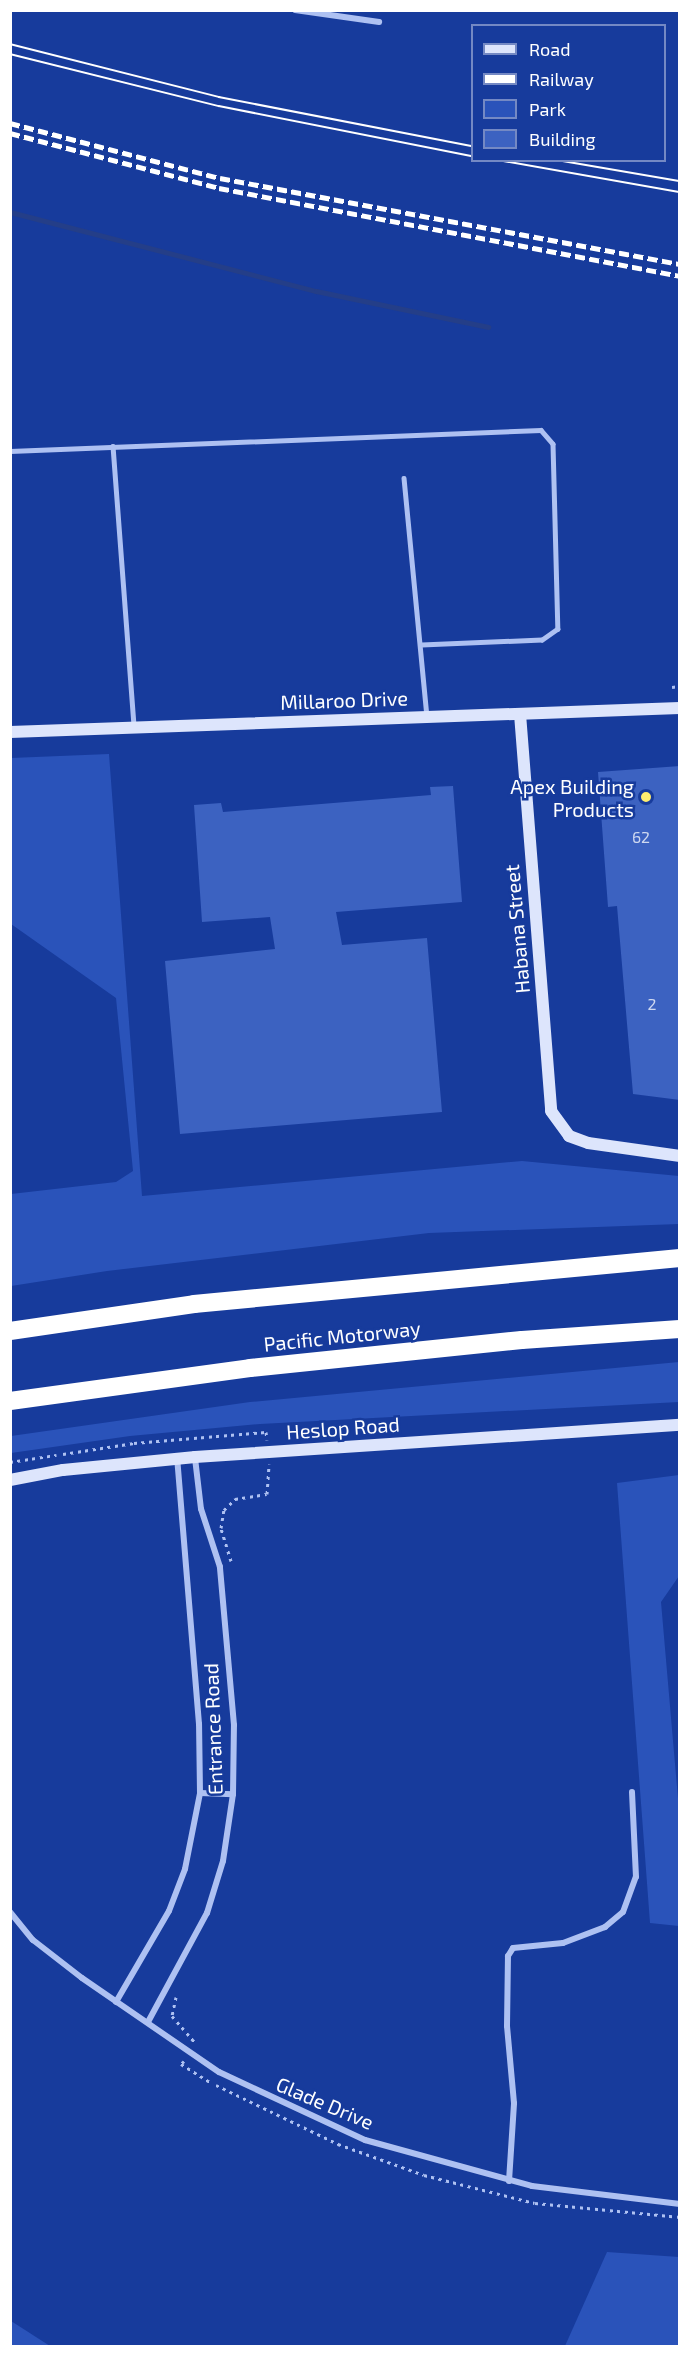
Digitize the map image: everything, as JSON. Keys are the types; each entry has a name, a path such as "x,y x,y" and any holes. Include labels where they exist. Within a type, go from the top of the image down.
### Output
{"highway":[{"path":"10,1330 194,1304 680,1258"},
{"name":"Pacific Motorway","path":"10,1401 250,1368 522,1340 680,1329"}],"street":[{"path":"295,10 380,22"},
{"name":"Millaroo Drive","path":"10,732 680,708"},
{"name":"Habana Street","path":"520,714 551,1111 569,1136 588,1143 680,1156"},
{"name":"Heslop Road","path":"10,1480 63,1470 177,1458 680,1425"},
{"name":"Entrance Road","path":"148,2022 193,1944 212,1898 223,1861 233,1794 234,1725 220,1567 201,1509 195,1457"},
{"name":"Entrance Road","path":"116,2002 169,1911 185,1869 200,1793 199,1724 177,1458"},
{"path":"509,2181 514,2103 507,2026 508,1956 513,1948 563,1942 605,1927 623,1912 636,1877 632,1792"},
{"path":"200,1793 233,1794"},
{"name":"Glade Drive","path":"10,1912 33,1940 116,2002 190,2052 265,2096 365,2140 509,2181 680,2204"}],"lane":[{"path":"10,451 531,428 549,436 553,456 558,629 542,640 423,645"},
{"path":"113,446 134,727"},
{"path":"404,478 423,645 427,717"}],"path":[{"path":"672,687 680,686"},
{"path":"10,1462 134,1443 266,1432 269,1491 262,1496 235,1499 224,1510 221,1528 231,1568"},
{"path":"181,1986 172,2016 196,2040 181,2064 231,2094 338,2144 424,2175 535,2203 680,2217"}],"green space":[{"path":"109,754 142,1196 522,1161 679,1176 679,1224 429,1233 107,1271 11,1286 11,1194 116,1182 133,1171 116,998 11,924 11,758"},
{"path":"679,1362 679,1402 260,1424 130,1436 11,1453 11,1436 250,1402"},
{"path":"679,1475 679,1576 661,1602 679,1810 679,1926 650,1923 617,1483"},
{"path":"607,2252 679,2257 679,2346 565,2346"},
{"path":"11,2321 50,2346 11,2346"}],"building":[{"path":"680,766 680,1100 633,1094 617,906 608,907 598,772"},
{"path":"453,786 462,902 336,912 342,945 427,938 442,1112 180,1134 165,961 275,949 270,917 202,922 194,805 221,803 223,812 431,795 430,787"}],"waterway":[{"path":"10,212 316,291 488,327"}],"tram line":[{"path":"10,44 219,97 471,146"},
{"path":"10,54 219,106 471,156"},
{"path":"509,162 680,192"},
{"path":"569,162 680,181"}],"railway":[{"path":"10,123 220,178 680,264"},
{"path":"10,133 219,188 680,276"}],"place":[{"name":"Apex Building Products","path":"646,797"}]}
